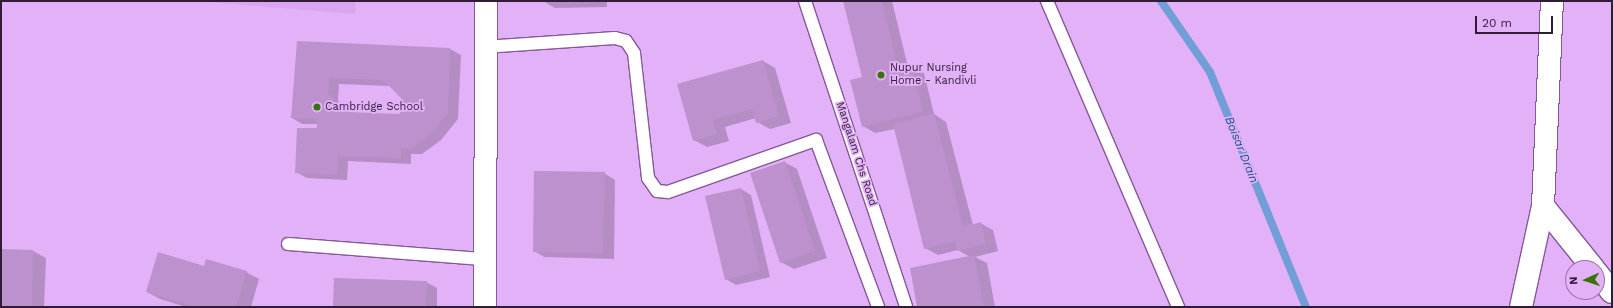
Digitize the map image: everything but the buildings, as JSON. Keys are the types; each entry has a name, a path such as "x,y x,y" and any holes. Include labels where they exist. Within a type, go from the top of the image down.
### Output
{"street":[{"path":"485,307 484,47 486,1"},
{"path":"1521,307 1543,206 1552,1"},
{"path":"1543,206 1587,260"},
{"path":"1605,283 1612,292"}],"lane":[{"name":"Mangalam Chs Road","path":"806,1 906,307"},
{"path":"1047,1 1178,307"},
{"path":"484,47 615,38 626,41 634,53 648,178 657,191 668,192 816,140 878,307"},
{"path":"288,244 485,259"}],"shaded area":[{"path":"196,1 355,1 355,14"}],"waterway":[{"name":"Boisar Drain","path":"1161,1 1210,72 1306,307"}],"place":[{"name":"Nupur Nursing Home - Kandivli","path":"881,75"},
{"name":"Cambridge School","path":"317,107"}]}
